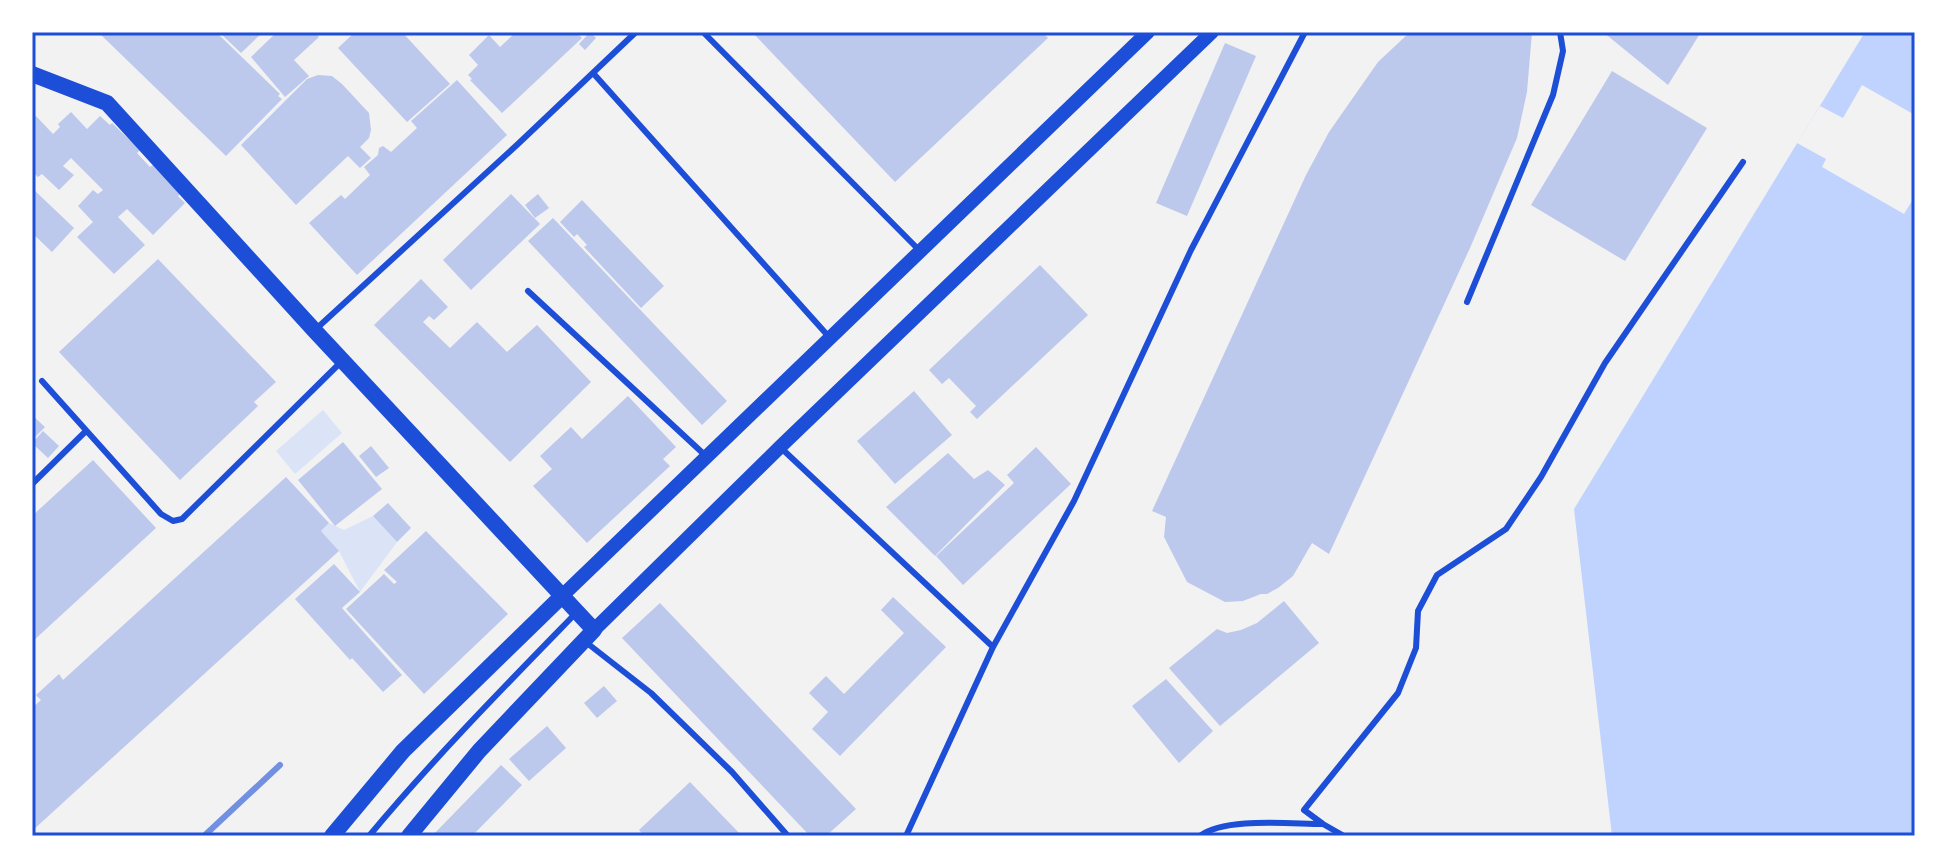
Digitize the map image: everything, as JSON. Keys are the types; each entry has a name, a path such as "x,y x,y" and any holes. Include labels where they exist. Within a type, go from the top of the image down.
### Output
{"main road":[{"path":"32,74 107,103 562,596 577,613 589,635 479,751 409,836"},
{"path":"332,836 403,751 562,596"}],"street":[{"path":"562,596 1148,32"},
{"path":"589,635 1212,32"}],"lane":[{"path":"314,330 636,32"},
{"path":"703,32 920,251"},
{"path":"906,836 993,647 1074,501 1191,250 1305,32"},
{"path":"1467,302 1553,95 1563,51 1560,32"},
{"path":"593,73 830,338"},
{"path":"1344,836 1304,810 1398,693 1416,648 1418,611 1437,575 1506,529 1541,477 1605,363 1743,162"},
{"path":"528,291 707,457"},
{"path":"42,381 161,514 173,521 182,519 343,360"},
{"path":"32,484 86,431"},
{"path":"780,447 993,647"},
{"path":"369,836 462,730 577,613"},
{"path":"589,635 732,772 788,836"},
{"path":"1200,836 1209,829 1231,823 1323,824"}],"shaded area":[{"path":"323,410 342,433 295,474 276,451"},
{"path":"373,516 397,542 360,592 339,551 321,531 329,523 344,530"}],"water":[{"path":"1865,32 1915,32 1915,836 1612,836 1574,509"}],"pier":[{"path":"1862,85 1915,115 1915,196 1904,214 1822,167 1826,159 1797,143 1820,106 1843,118"}],"building":[{"path":"98,32 216,32 282,99 226,156"},
{"path":"219,32 263,32 241,53"},
{"path":"277,32 315,32 319,37 294,60 309,76 285,97 251,57"},
{"path":"355,32 402,32 450,84 407,122 338,48"},
{"path":"516,32 576,32 582,38 502,113 470,80 468,75 478,65 469,55 489,35 500,47"},
{"path":"590,32 596,38 585,50 579,44"},
{"path":"752,32 1042,32 1048,38 895,182"},
{"path":"1410,32 1532,32 1527,92 1517,138 1470,248 1329,554 1312,543 1293,576 1278,588 1243,601 1225,602 1187,582 1164,537 1166,517 1152,511 1306,175 1329,132 1378,62"},
{"path":"1603,32 1701,32 1668,85"},
{"path":"1225,43 1256,56 1187,216 1156,203"},
{"path":"1612,71 1707,128 1625,261 1531,205"},
{"path":"318,75 332,76 369,113 369,138 360,147 371,158 360,168 348,156 296,205 241,145 307,79"},
{"path":"457,80 507,135 357,275 309,223 341,195 345,199 370,175 364,167 378,155 379,148 383,146 391,152 417,128 411,121"},
{"path":"71,112 87,129 100,116 110,125 112,123 140,150 137,153 150,167 153,165 181,193 178,196 185,203 153,235 127,209 118,217 145,245 114,274 77,237 93,222 78,206 93,190 98,194 103,190 71,158 63,166 74,175 59,190 42,174 38,177 32,171 32,120 36,116 53,134 60,127 58,124"},
{"path":"32,188 74,228 52,252 32,233"},
{"path":"511,194 540,224 471,290 443,260"},
{"path":"538,194 549,208 535,218 525,205"},
{"path":"582,200 664,286 641,308 584,247 587,245 577,234 574,237 560,222"},
{"path":"553,218 727,401 702,425 528,241"},
{"path":"158,259 276,382 254,402 258,406 180,480 59,352"},
{"path":"1040,265 1088,315 977,419 970,412 976,406 949,378 942,384 929,370"},
{"path":"421,279 448,307 434,320 429,316 423,322 450,348 477,322 507,352 537,325 591,382 510,462 374,325"},
{"path":"914,391 952,435 895,484 857,441"},
{"path":"628,396 676,447 663,459 670,466 587,543 533,486 552,469 540,456 571,427 582,439"},
{"path":"32,415 45,427 32,440"},
{"path":"43,431 59,446 48,458 32,443"},
{"path":"343,442 382,489 335,526 298,480"},
{"path":"371,446 389,468 376,477 359,456"},
{"path":"1036,447 1071,484 963,585 936,556 1014,483 1007,475"},
{"path":"948,453 974,479 988,470 1005,485 935,556 886,507"},
{"path":"93,460 156,528 32,642 32,516"},
{"path":"286,477 329,523 321,531 339,551 32,831 32,708 41,700 36,695 59,674 63,680"},
{"path":"388,503 411,528 397,542 373,516"},
{"path":"426,531 508,614 424,694 346,609 384,574 394,584 397,582 384,570"},
{"path":"334,564 360,592 342,608 402,675 383,692 295,599"},
{"path":"893,597 946,647 840,756 812,729 828,712 809,693 826,676 844,694 904,633 881,610"},
{"path":"1284,601 1319,643 1220,726 1169,668 1217,629 1227,633 1241,630 1257,623"},
{"path":"660,603 856,809 826,836 810,836 622,638"},
{"path":"1166,679 1213,731 1179,763 1132,706"},
{"path":"604,686 617,701 597,718 584,703"},
{"path":"547,726 566,748 529,781 509,759"},
{"path":"501,765 522,785 472,836 432,836"},
{"path":"690,782 742,836 644,836 639,830"}],"railway":[{"path":"204,836 280,765"}]}
